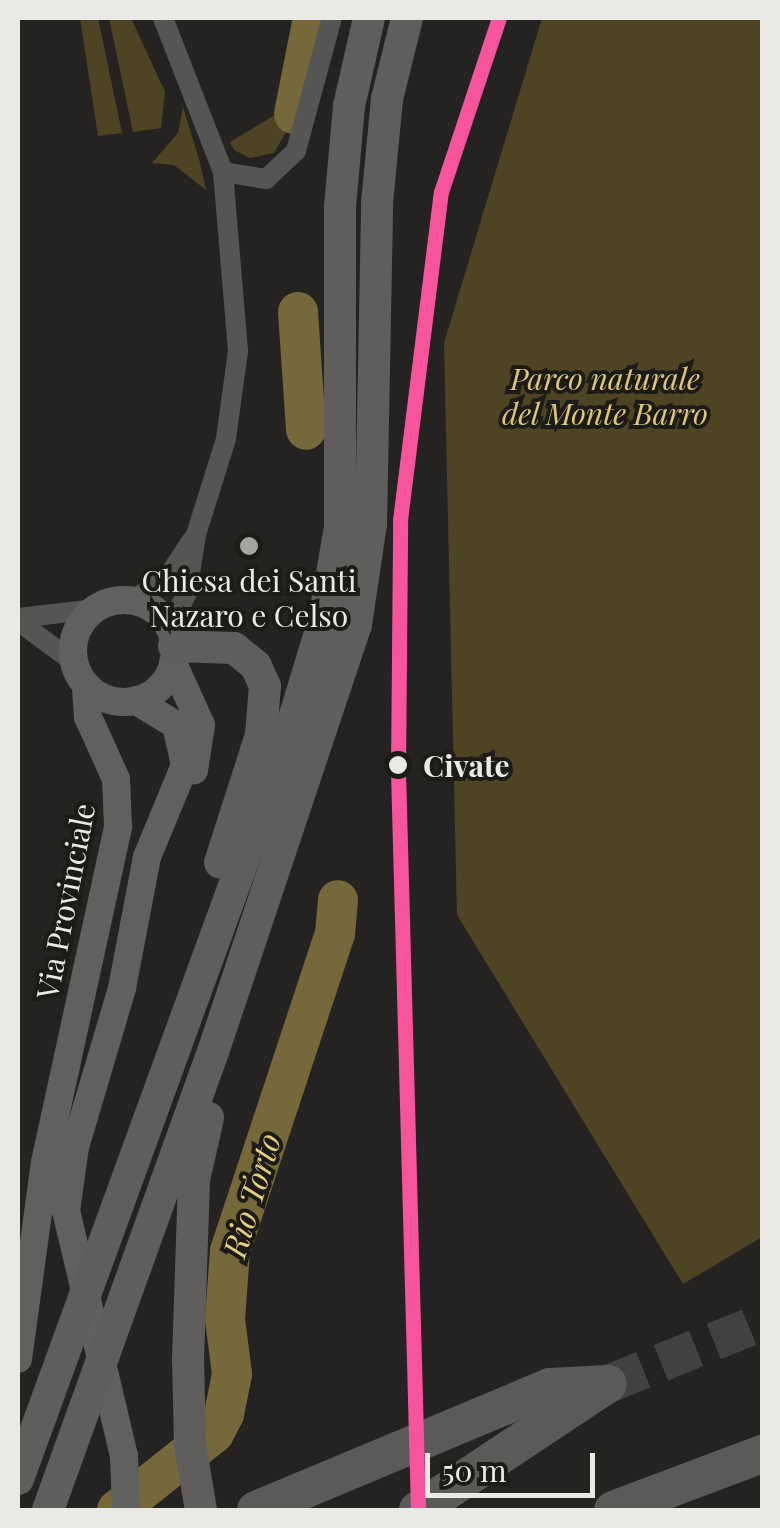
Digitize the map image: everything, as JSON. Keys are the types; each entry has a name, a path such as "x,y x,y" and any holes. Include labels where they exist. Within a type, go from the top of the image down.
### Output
{"highway":[{"path":"256,1510 550,1387 608,1384 418,1510"},
{"path":"613,1510 762,1454"},
{"path":"632,1510 680,1483"}],"main road":[{"path":"18,1478 162,1074 289,736 324,620 340,526 340,207 349,106 369,18"},
{"path":"48,1510 213,1052 356,625 371,524 377,203 387,99 407,18"},
{"path":"162,1074 267,702 262,675 239,651 212,643 172,646"},
{"path":"201,1510 188,1420 194,1180 212,1099 213,1052"}],"street":[{"path":"128,701 159,688 235,391 231,218 223,172 163,18"},
{"path":"223,172 266,179 296,151 332,18"},
{"path":"18,620 131,601 166,578 196,534"},
{"path":"131,601 151,608 172,646 202,739 194,770 171,798"},
{"path":"80,674 77,633 96,609"},
{"path":"18,620 80,674 128,701 166,714 182,737 185,764 147,857 122,988 75,1147 68,1233 118,1431 128,1482 126,1510"},
{"name":"Via Provinciale","path":"18,1359 42,1176 118,826 116,778 88,717 80,674"},
{"name":"Via Provinciale","path":"106,752 128,701"}],"green space":[{"path":"80,18 98,18 122,133 98,136"},
{"path":"109,18 131,18 165,92 161,128 133,132"},
{"name":"Parco naturale del Monte Barro","path":"542,18 762,18 762,1237 683,1284 457,915 444,343"},
{"path":"183,107 206,190 174,165 152,163 178,133"},
{"path":"280,112 295,116 274,153 250,158 234,150 230,142"}],"waterway":[{"name":"Rio Torto","path":"294,114 313,18"},
{"name":"Rio Torto","path":"298,312 306,430"},
{"name":"Rio Torto","path":"117,1510 214,1433 224,1414 232,1374 225,1319 230,1251 335,934 338,900"}],"tunnel":[{"path":"608,1384 762,1322"}],"transit line":[{"path":"418,1510 398,770 400,520 441,192 499,18"}],"place":[{"name":"Chiesa dei Santi Nazaro e Celso","path":"249,546"},
{"name":"Civate","path":"398,765"}]}
